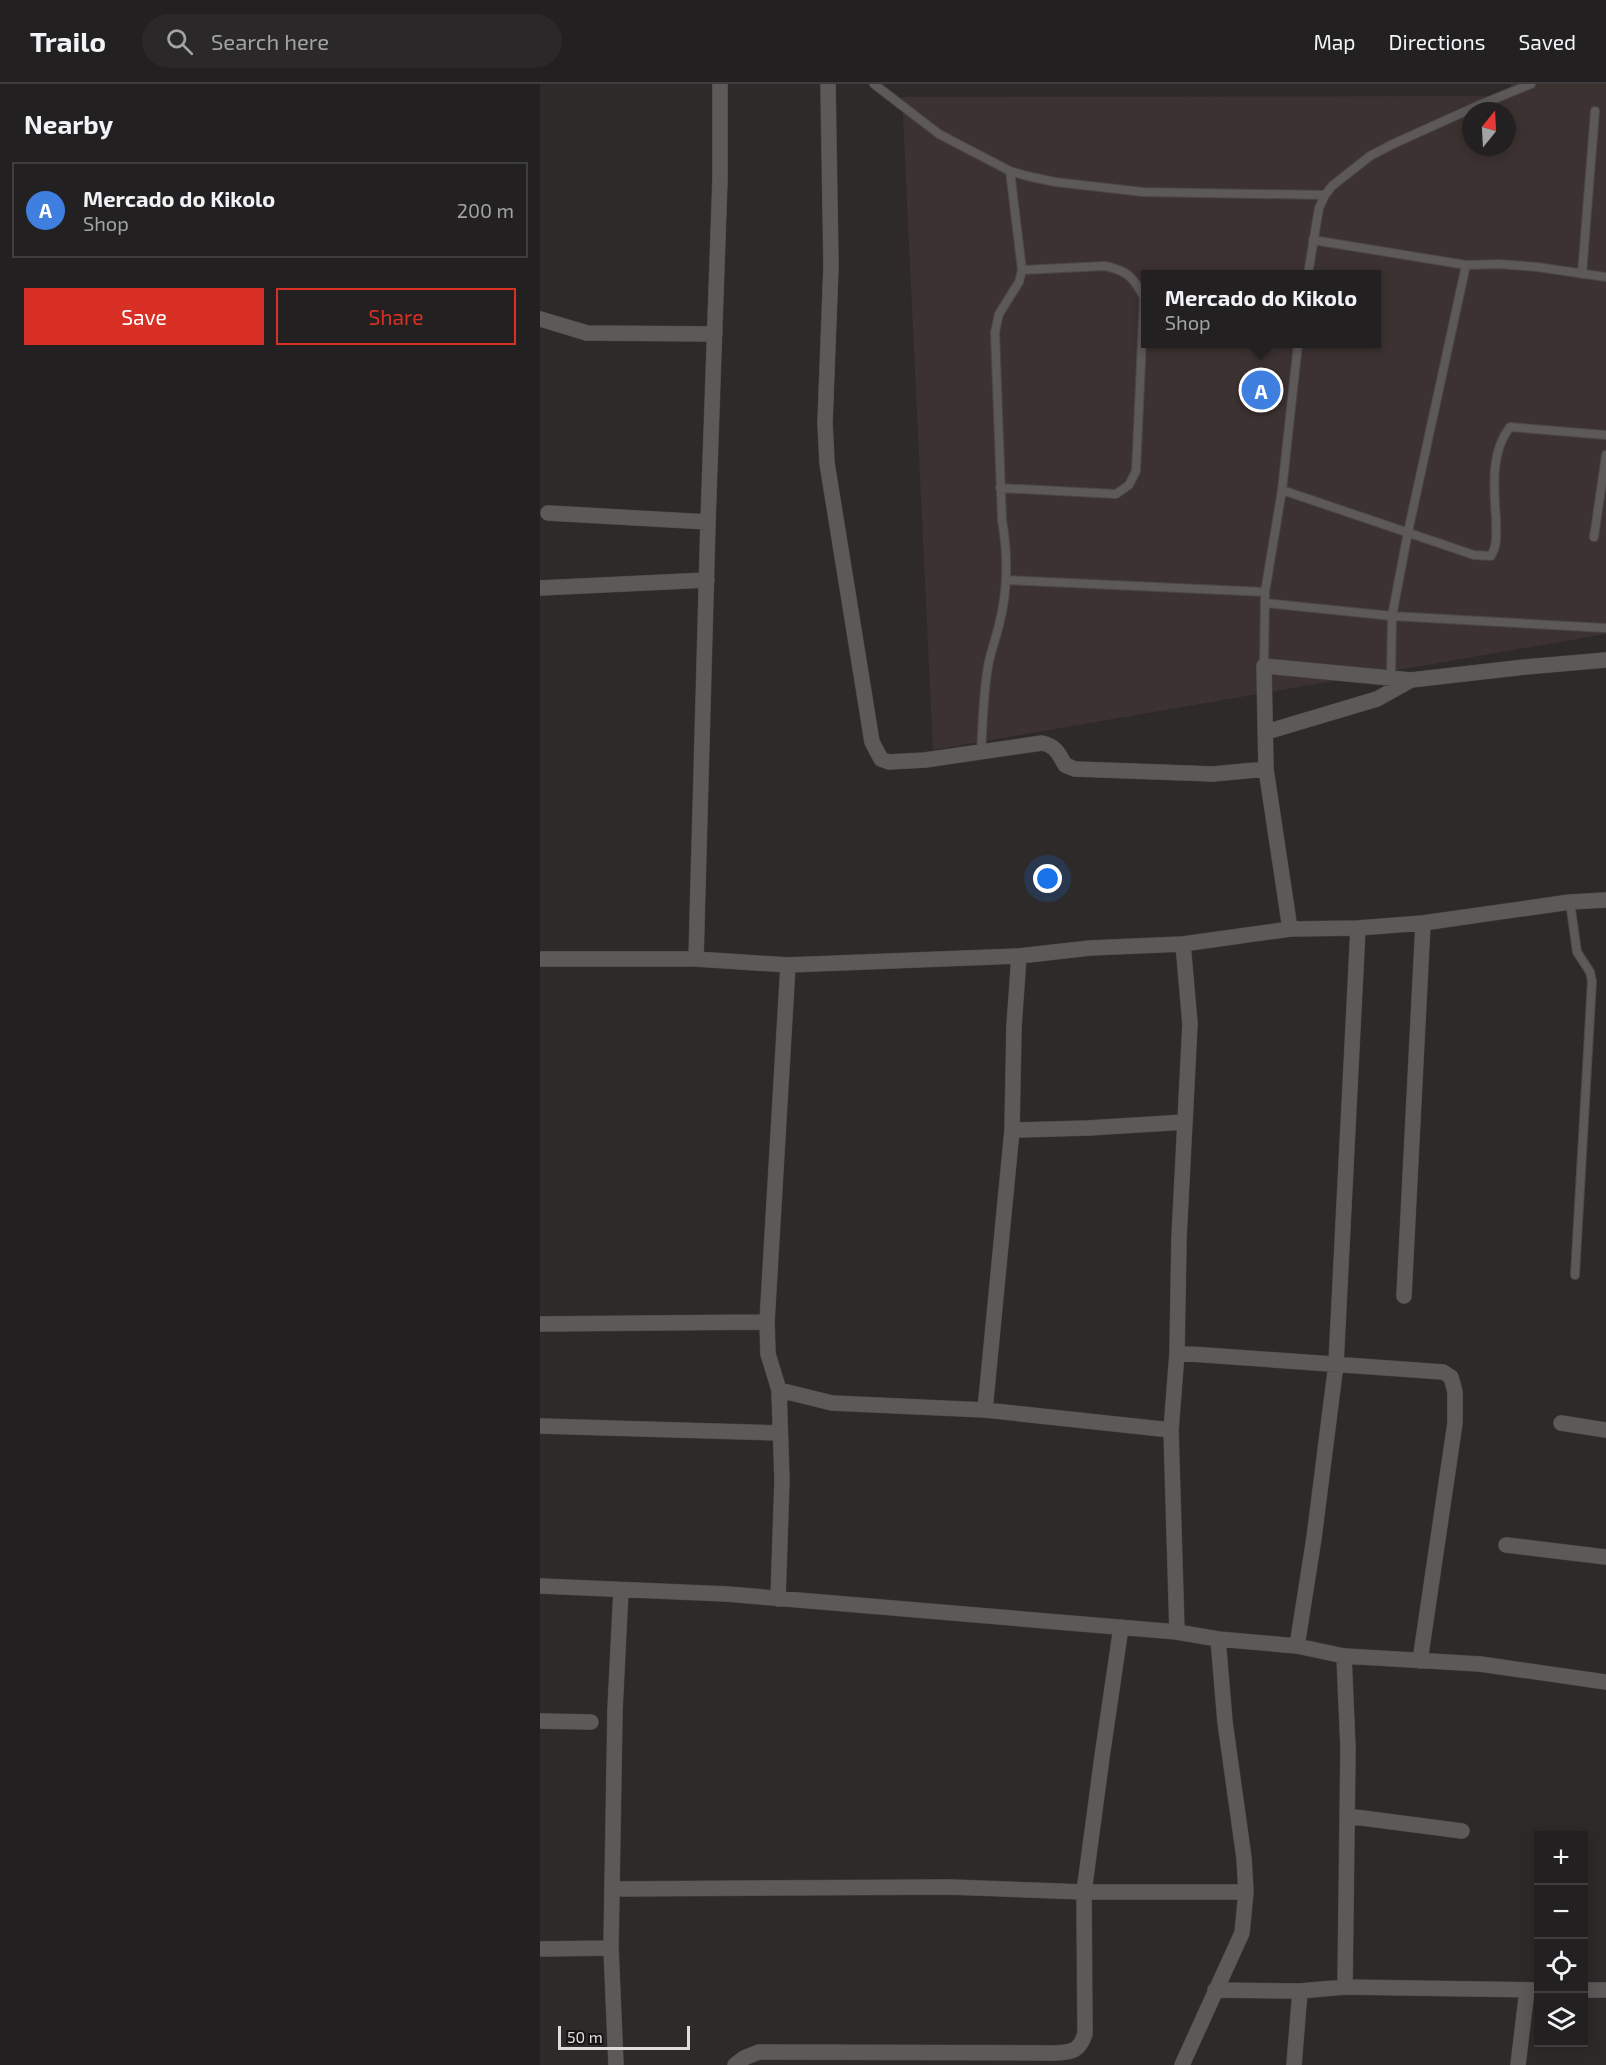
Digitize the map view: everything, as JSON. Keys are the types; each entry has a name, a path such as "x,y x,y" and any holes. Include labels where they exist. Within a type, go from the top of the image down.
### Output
{"street":[{"path":"696,959 720,179 720,84"},
{"path":"828,84 831,266 825,423 827,463 872,742 881,759 889,762 925,760 1042,744 1056,749 1065,765 1075,769 1213,774 1266,769"},
{"path":"540,319 587,333 715,334"},
{"path":"548,513 708,522"},
{"path":"540,588 707,580"},
{"path":"1290,929 1266,769 1264,666 1411,680 1606,660"},
{"path":"1266,732 1377,699 1411,680"},
{"path":"540,958 696,959 788,965 1019,956 1090,948 1183,944 1290,929 1358,928 1423,923 1570,902 1606,900"},
{"path":"1404,1296 1423,923"},
{"path":"1297,1646 1314,1538 1336,1364 1358,928"},
{"path":"1178,1632 1171,1430 1177,1353 1179,1238 1190,1024 1183,944"},
{"path":"985,1410 1012,1130 1014,1026 1019,956"},
{"path":"778,1599 782,1480 779,1390 768,1354 766,1322 788,965"},
{"path":"1012,1130 1185,1122"},
{"path":"540,1324 766,1322"},
{"path":"1177,1353 1443,1372 1451,1377 1455,1392 1455,1423 1420,1661"},
{"path":"779,1390 832,1402 985,1410 1171,1430"},
{"path":"1561,1423 1606,1430"},
{"path":"540,1426 780,1433"},
{"path":"1506,1545 1606,1557"},
{"path":"540,1586 727,1594 1178,1632 1218,1639 1297,1646 1344,1656 1480,1664 1606,1682"},
{"path":"616,2065 611,1948 615,1710 621,1590"},
{"path":"735,2065 744,2058 759,2052 1071,2052 1081,2046 1085,2034 1084,1892 1122,1627"},
{"path":"1182,2065 1242,1933 1246,1892 1244,1858 1225,1722 1218,1639"},
{"path":"1344,1656 1348,1748 1345,1987"},
{"path":"540,1722 591,1722"},
{"path":"1347,1816 1462,1831"},
{"path":"613,1889 950,1887 1084,1892 1246,1892"},
{"path":"540,1949 611,1948"},
{"path":"1215,1990 1300,1990 1345,1987 1533,1990 1518,2065"},
{"path":"1294,2065 1300,1990"},
{"path":"1588,1990 1606,1990"}],"lane":[{"path":"874,84 939,134 1010,171 1055,182 1143,192 1325,195"},
{"path":"1309,270 1319,208 1332,186 1370,156 1477,105 1531,84"},
{"path":"1582,274 1595,111"},
{"path":"981,752 986,681 1000,624 1006,580 1006,548 1000,488 995,332 999,314 1019,282 1022,270 1010,171"},
{"path":"1313,240 1466,265 1499,264 1537,267 1606,278"},
{"path":"1391,678 1392,616 1466,265"},
{"path":"1022,270 1105,267 1118,269 1132,277 1141,292"},
{"path":"1000,488 1116,494 1129,485 1136,471 1142,348"},
{"path":"1264,666 1265,592 1282,490 1298,348"},
{"path":"1282,490 1474,555 1491,556 1497,546 1494,482 1503,437 1510,428 1606,435"},
{"path":"1594,537 1606,455"},
{"path":"1006,580 1265,592"},
{"path":"1265,603 1392,616 1606,628"},
{"path":"1570,902 1576,952 1590,972 1592,981 1575,1275"}],"shaded area":[{"path":"1511,84 1606,84 1606,634 933,750 902,97 1508,96"}],"place":[{"name":"Mercado do Kikolo","path":"1261,390"}]}
